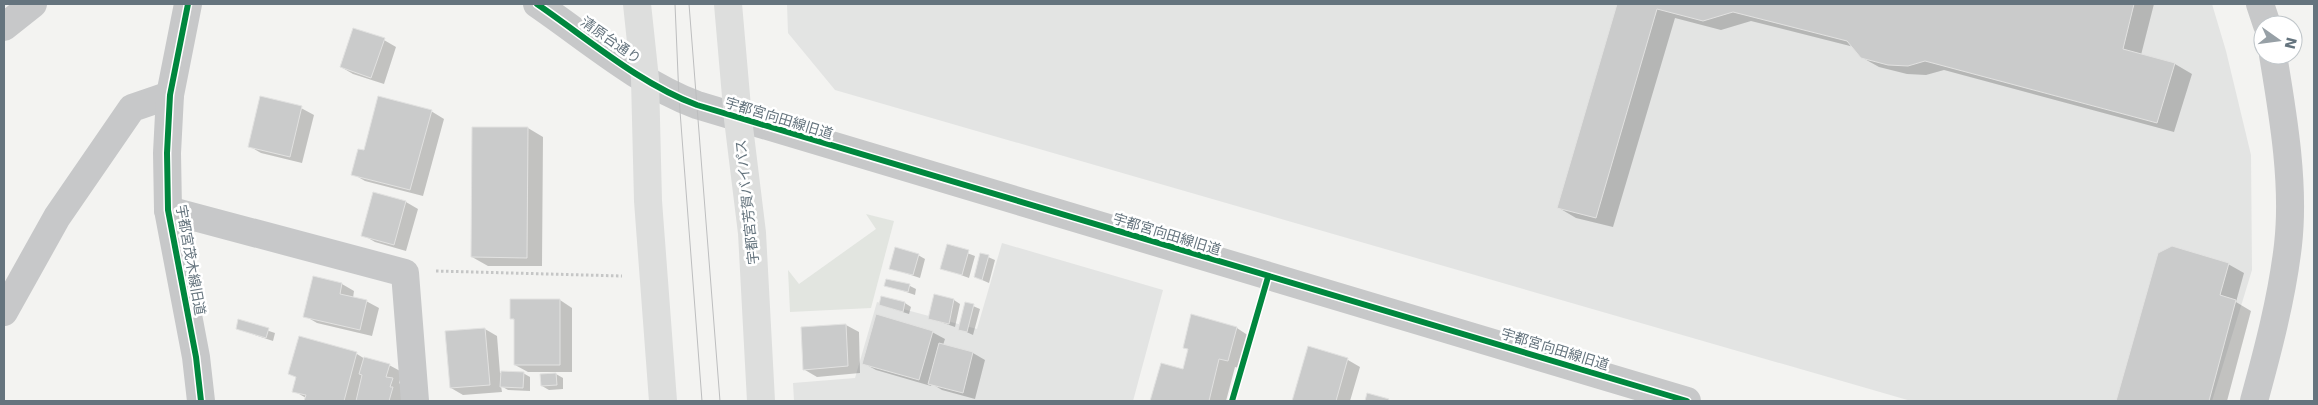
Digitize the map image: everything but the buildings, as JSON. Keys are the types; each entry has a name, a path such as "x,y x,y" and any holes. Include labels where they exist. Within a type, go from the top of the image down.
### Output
{"main road":[{"path":"637,4 645,79 648,201 663,401"},
{"name":"宇都宮芳賀バイパス","path":"728,4 738,119 752,233 761,401"}],"street":[{"path":"4,27 33,4"},
{"name":"宇都宮茂木線旧道","path":"188,4 170,95 167,153 168,210 196,357 201,401"},
{"name":"清原台通り","path":"538,4 645,79"},
{"path":"2254,401 2276,314 2288,243 2289,178 2280,99 2274,65"},
{"name":"宇都宮向田線旧道","path":"645,79 679,98 738,119 1686,401"},
{"path":"4,311 58,217 132,108 170,95"},
{"path":"168,210 405,273 415,401"}],"path":[{"path":"405,273 422,270 628,276"}],"shaded area":[{"path":"787,4 2212,4 2226,51 2251,155 2252,270 2212,401 1911,401 835,90 788,33"},
{"path":"866,214 894,221 871,308 790,312 788,270 799,284 876,229"},
{"path":"1002,243 1163,290 1133,401 794,401 793,383 855,378 877,302 977,329"}],"tram line":[{"path":"675,4 679,98 702,401"},
{"path":"689,4 720,401"}],"cycle path":[{"path":"188,4 170,95 167,153 168,210 196,357 201,401"},
{"path":"537,4 635,73 676,96 697,105 1687,401"},
{"path":"1232,401 1268,277"}]}
